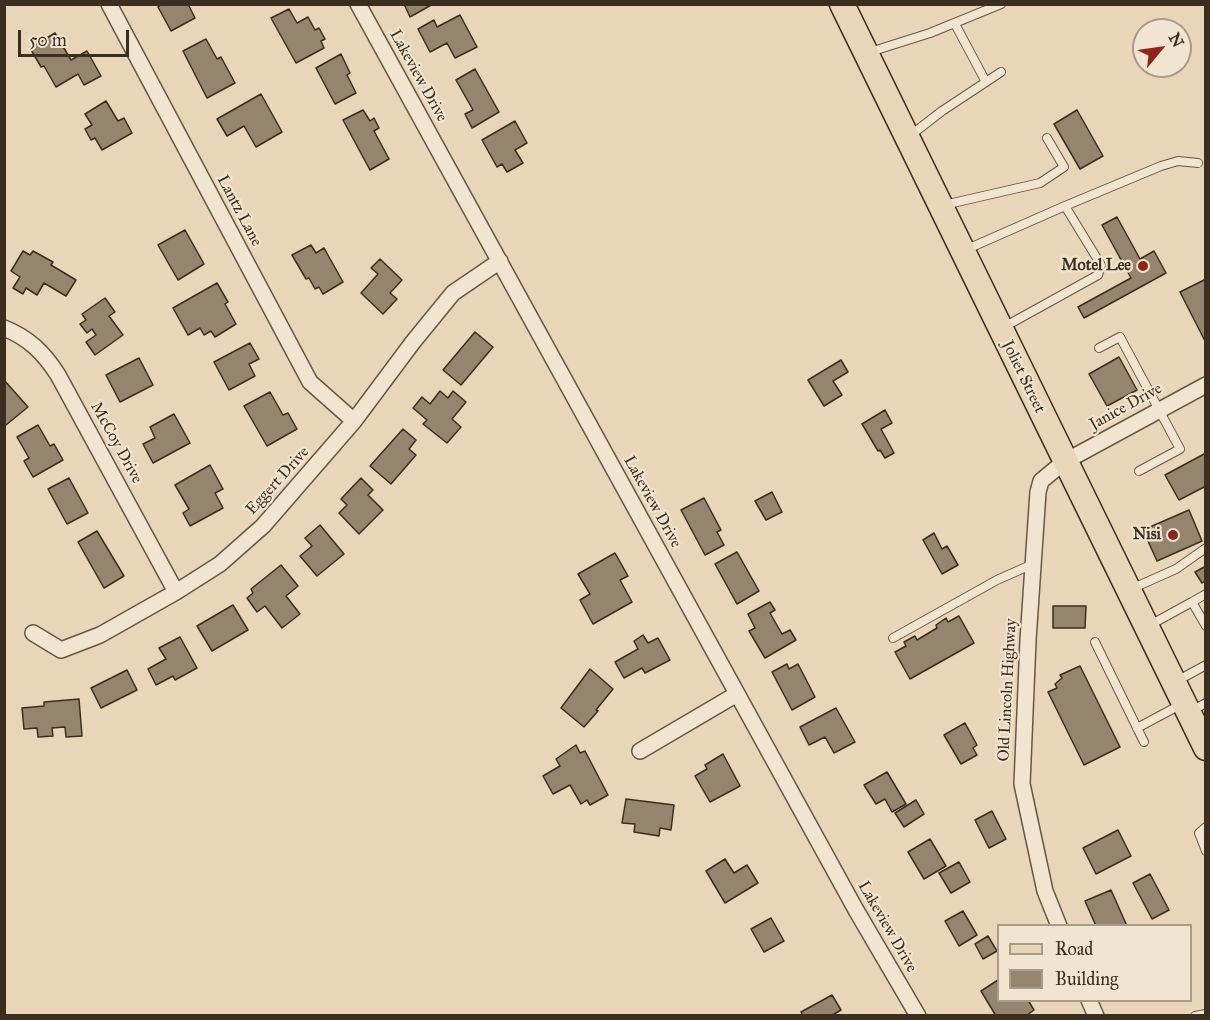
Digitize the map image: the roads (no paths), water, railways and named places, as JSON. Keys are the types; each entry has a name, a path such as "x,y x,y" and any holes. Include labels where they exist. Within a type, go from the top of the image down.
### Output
{"main road":[{"name":"Joliet Street","path":"842,4 1064,462 1146,627 1187,700 1206,748"}],"street":[{"name":"Lantz Lane","path":"108,4 310,382 354,421"},
{"name":"Lakeview Drive","path":"358,4 856,910 918,1016"},
{"name":"Eggert Drive","path":"33,633 61,650 100,635 220,564 263,526 354,421 453,293 500,261"},
{"name":"McCoy Drive","path":"4,328 34,343 47,358 176,592"},
{"name":"Janice Drive","path":"1064,462 1206,384"},
{"name":"Old Lincoln Highway","path":"1058,924 1045,891 1022,784 1038,492 1041,481 1064,462"},
{"path":"640,751 737,694"},
{"path":"1090,1002 1096,1016"}],"lane":[{"path":"865,53 955,24 1001,4"},
{"path":"955,24 986,82"},
{"path":"907,138 942,111 1001,72"},
{"path":"940,206 1040,183 1064,167 1047,138"},
{"path":"962,251 1161,166 1178,161 1197,163"},
{"path":"1000,329 1080,286 1101,271 1101,265 1065,206"},
{"path":"1099,348 1120,337 1180,449 1139,471"},
{"path":"1128,591 1176,569 1206,548"},
{"path":"893,638 997,580 1033,564"},
{"path":"1146,627 1206,594"},
{"path":"1192,602 1206,626"},
{"path":"1095,642 1144,742"},
{"path":"1137,728 1187,700 1206,665"},
{"path":"1206,827 1199,833 1206,851"},
{"path":"1195,1016 1206,1014"}],"place":[{"name":"Motel Lee","path":"1143,266"},
{"name":"Nisi","path":"1173,535"}]}
